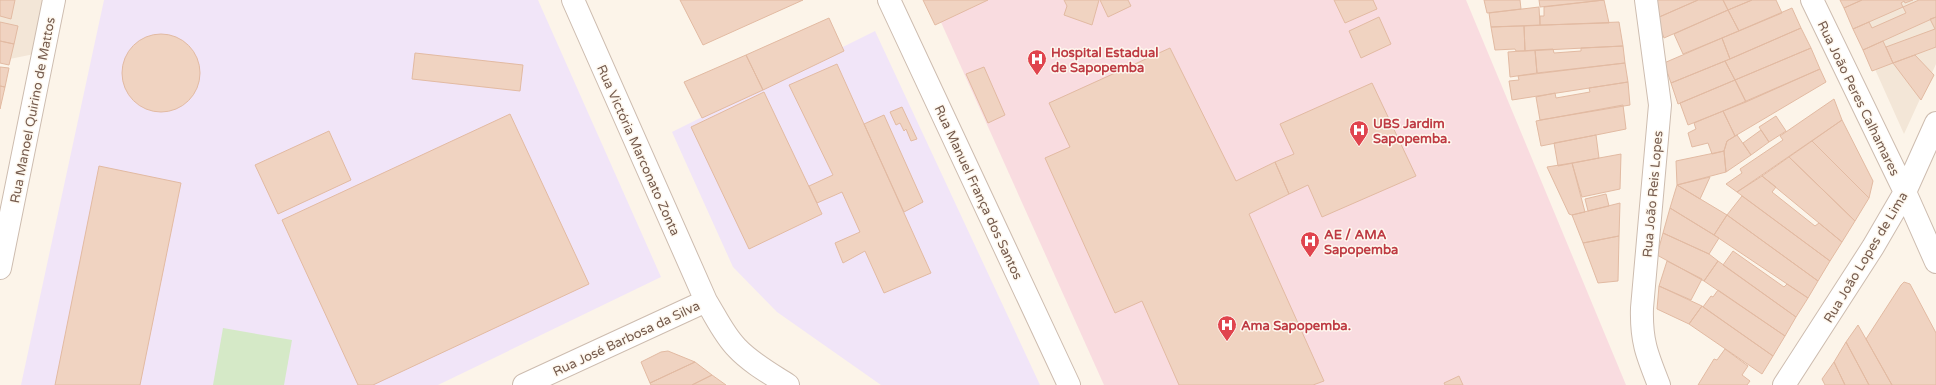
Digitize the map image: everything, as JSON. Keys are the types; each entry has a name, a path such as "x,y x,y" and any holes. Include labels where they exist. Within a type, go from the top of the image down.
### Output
{"street":[{"name":"Rua Manoel Quirino de Mattos","path":"0,268 54,0"},
{"name":"Rua Victória Marconato Zonta","path":"573,0 706,301 727,336 737,349 752,362 788,385"},
{"name":"Rua Manuel França dos Santos","path":"889,0 1069,385"},
{"name":"Rua João Reis Lopes","path":"1646,0 1660,105 1641,330 1645,349 1659,385"},
{"name":"Rua João Peres Calhamares","path":"1812,0 1905,192 1936,262"},
{"name":"Rua João Lopes de Lima","path":"1784,385 1873,247 1905,192 1936,123"},
{"name":"Rua José Barbosa da Silva","path":"524,385 706,301"}],"shaded area":[{"path":"0,0 55,0 44,52 0,61"},
{"path":"104,0 538,0 661,277 438,385 21,385"},
{"name":"AE / AMA Sapopemba","path":"931,0 1466,0 1626,385 1104,385"},
{"path":"1844,0 1936,0 1936,64 1904,134"},
{"path":"875,31 1040,385 881,385 777,312 733,267 672,132"}],"green space":[{"path":"223,328 292,340 284,385 213,385"}],"building":[{"path":"0,0 15,0 11,19 0,16"},
{"path":"680,0 803,0 703,45"},
{"path":"923,0 988,0 935,25"},
{"path":"1064,0 1099,0 1092,25 1064,15 1067,6"},
{"path":"1100,0 1128,0 1131,6 1108,17"},
{"path":"1334,0 1373,0 1377,9 1345,23"},
{"path":"1484,0 1520,0 1521,9 1487,13"},
{"path":"1539,0 1604,0 1540,7"},
{"path":"1604,0 1609,23 1540,25 1540,16 1544,16 1544,7"},
{"path":"1650,0 1698,0 1657,18"},
{"path":"1698,0 1723,0 1728,10 1664,38 1657,18"},
{"path":"1723,0 1752,0 1728,10"},
{"path":"1752,0 1776,0 1782,13 1739,31 1728,10"},
{"path":"1840,0 1862,0 1844,8"},
{"path":"1862,0 1913,0 1905,3 1904,1 1901,3 1903,7 1853,29 1844,8"},
{"path":"1919,0 1936,0 1936,17 1863,50 1853,29 1869,22 1872,28 1906,13 1903,7"},
{"path":"1539,7 1540,25 1491,27 1489,13"},
{"path":"1792,8 1801,28 1730,59 1722,38"},
{"path":"1728,10 1739,31 1683,54 1674,34"},
{"path":"1379,17 1391,44 1361,58 1349,31"},
{"path":"1936,17 1936,47 1893,63 1886,47 1935,29 1930,19"},
{"path":"829,18 844,51 763,90 746,55"},
{"path":"0,22 18,26 14,44 0,41"},
{"path":"1619,22 1623,46 1525,51 1524,26"},
{"path":"1524,26 1525,51 1516,51 1515,49 1495,50 1491,27"},
{"path":"1801,28 1811,48 1735,80 1725,61"},
{"path":"161,34 176,37 183,41 193,51 197,58 200,73 197,88 193,95 183,105 176,109 161,112 146,109 139,105 129,95 125,88 122,73 125,58 129,51 139,41 146,37"},
{"path":"1722,38 1730,59 1671,83 1664,63"},
{"path":"0,41 14,44 9,65 0,63"},
{"path":"1883,41 1893,63 1872,71 1863,50"},
{"path":"1623,46 1625,63 1537,73 1535,50 1553,49 1554,53 1581,51 1581,48"},
{"path":"1170,48 1236,181 1275,162 1289,194 1249,214 1324,381 1313,385 1179,385 1142,301 1115,313 1045,158 1070,147 1049,103"},
{"path":"1811,48 1820,69 1746,102 1735,80"},
{"path":"1535,50 1537,73 1510,77 1508,52"},
{"path":"415,53 523,65 520,91 412,79"},
{"path":"746,55 763,90 702,118 684,82"},
{"path":"1915,55 1934,75 1921,100 1893,63"},
{"path":"1725,61 1735,80 1678,104 1671,83"},
{"path":"1625,63 1628,82 1512,100 1509,81 1519,80 1518,76"},
{"path":"837,64 931,273 884,293 865,251 843,263 835,243 860,232 842,192 817,203 809,186 833,175 789,85"},
{"path":"0,67 9,68 5,87 0,86"},
{"path":"984,67 1005,115 988,123 966,74"},
{"path":"1820,69 1826,82 1735,136 1723,111"},
{"path":"1735,80 1746,102 1688,125 1680,103"},
{"path":"1628,82 1630,105 1540,120 1536,97 1555,93 1556,98 1590,92 1589,88"},
{"path":"1372,83 1416,176 1322,217 1308,185 1289,194 1275,162 1294,154 1280,124"},
{"path":"0,86 5,87 0,109"},
{"path":"764,92 822,214 749,249 691,127"},
{"path":"1834,99 1842,120 1737,192 1726,184 1742,173 1740,169 1783,140 1780,136"},
{"path":"1623,105 1626,129 1541,146 1536,121"},
{"path":"902,107 917,139 911,141 906,129 904,131 900,123 896,125 890,112"},
{"path":"1723,111 1735,136 1727,141 1724,151 1712,154 1708,143 1692,147 1688,133 1696,129 1694,123"},
{"path":"510,114 589,284 373,385 358,385 282,220"},
{"path":"884,115 923,202 904,212 864,124"},
{"path":"1776,116 1786,131 1769,142 1759,127"},
{"path":"1842,120 1873,181 1869,198 1812,141"},
{"path":"1761,130 1769,142 1751,155 1743,143"},
{"path":"329,131 351,180 278,214 255,165"},
{"path":"1596,135 1599,158 1558,166 1554,143"},
{"path":"1737,135 1751,155 1726,172 1724,151 1727,141"},
{"path":"1812,141 1869,198 1855,221 1789,157"},
{"path":"1724,151 1726,172 1677,185 1676,161"},
{"path":"1621,154 1620,189 1582,197 1572,163"},
{"path":"1789,157 1855,221 1842,242 1762,176"},
{"path":"1572,163 1585,212 1572,215 1569,214 1547,167"},
{"path":"99,166 181,183 140,385 55,385"},
{"path":"1762,176 1776,187 1772,192 1815,226 1819,223 1842,242 1830,261 1737,192"},
{"path":"1710,177 1700,199 1677,185"},
{"path":"1677,185 1727,215 1714,235 1670,208"},
{"path":"1606,194 1609,206 1588,211 1585,199"},
{"path":"1742,196 1830,261 1818,281 1727,215"},
{"path":"1620,203 1619,236 1583,243 1572,215"},
{"path":"1670,208 1719,238 1709,254 1663,233"},
{"path":"1727,215 1818,281 1808,298 1714,235"},
{"path":"1663,233 1709,254 1718,261 1704,281 1657,255"},
{"path":"1619,236 1618,281 1598,283 1583,243"},
{"path":"1733,251 1784,287 1787,284 1808,298 1796,317 1723,265"},
{"path":"1667,261 1702,279 1691,300 1659,286"},
{"path":"1718,261 1796,317 1785,336 1704,281"},
{"path":"1904,282 1910,284 1936,333 1936,385 1892,385 1866,339"},
{"path":"1659,286 1702,306 1689,324 1657,309"},
{"path":"1718,290 1785,336 1773,356 1703,307 1711,296 1713,297"},
{"path":"1702,306 1773,356 1762,374 1689,324"},
{"path":"1858,325 1892,385 1869,385 1846,342"},
{"path":"1846,342 1869,385 1845,385 1834,362"},
{"path":"1725,349 1748,366 1742,375 1750,381 1747,385 1698,385 1714,359 1717,360"},
{"path":"668,351 695,362 650,383 641,362 661,352"},
{"path":"695,362 712,375 692,385 651,385 650,383"},
{"path":"1834,362 1845,385 1825,385 1822,379"},
{"path":"712,375 726,385 692,385"},
{"path":"1459,376 1463,385 1445,385 1444,383"}],"place":[{"name":"Hospital Estadual de Sapopemba","path":"1037,76"},
{"name":"UBS Jardim Sapopemba.","path":"1359,147"},
{"name":"AE / AMA Sapopemba","path":"1310,258"},
{"name":"Ama Sapopemba.","path":"1227,342"}]}
